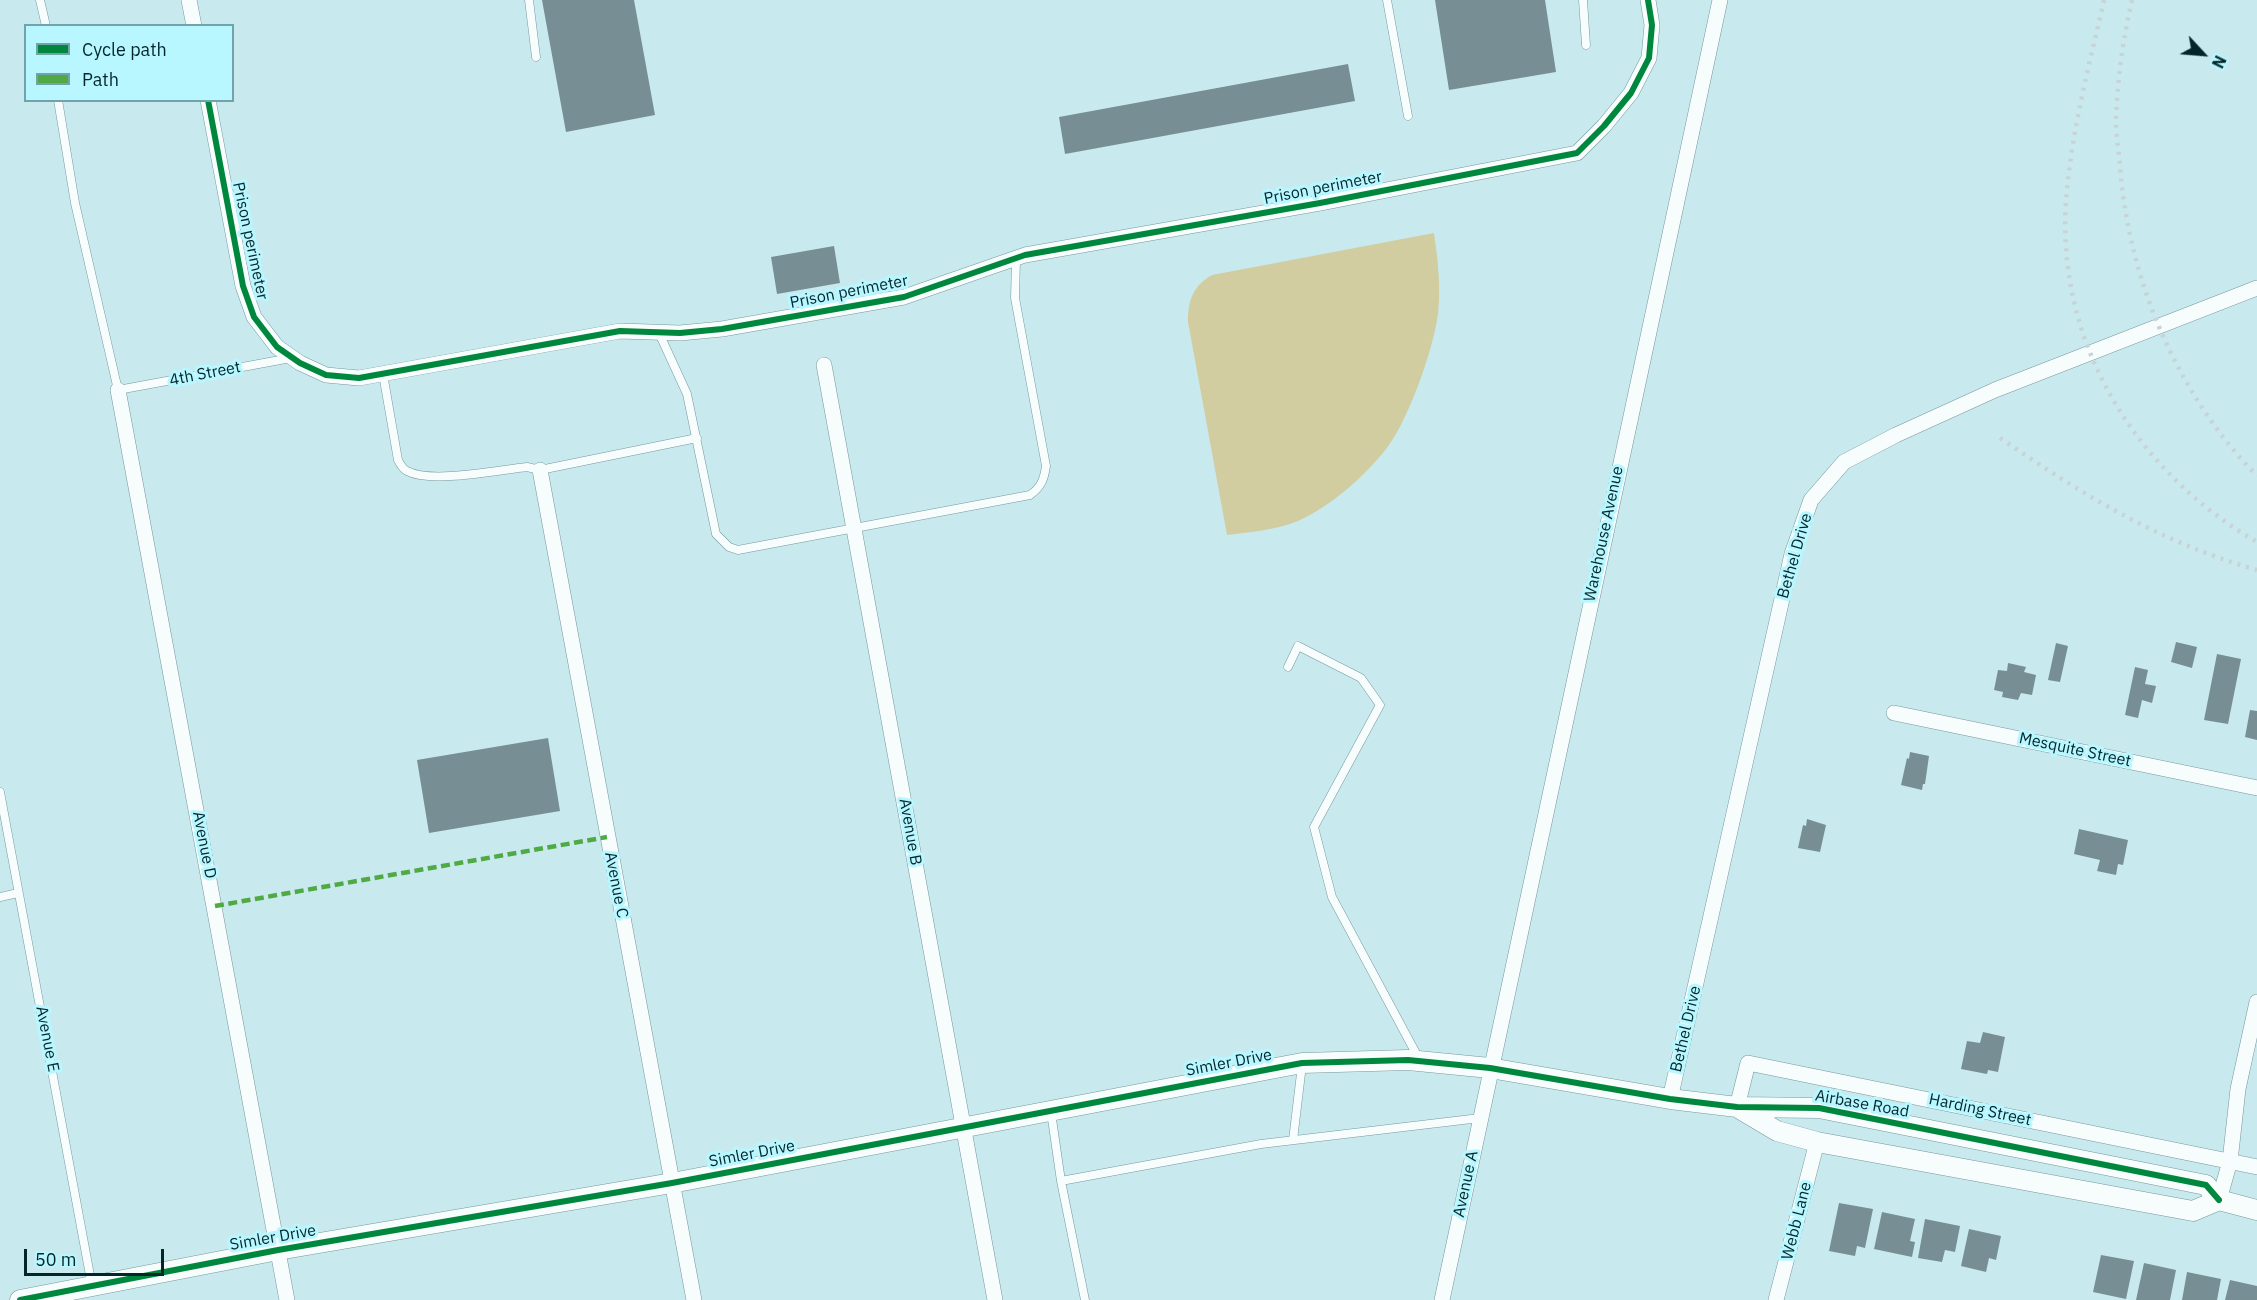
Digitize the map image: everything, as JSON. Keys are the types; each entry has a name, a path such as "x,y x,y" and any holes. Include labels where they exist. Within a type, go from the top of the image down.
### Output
{"street":[{"path":"189,0 194,24"},
{"name":"Prison perimeter","path":"208,102 243,286 254,317 277,347 292,358 326,375 359,378 620,331 680,333 722,329 904,297 1016,258 1320,203 1577,153 1604,126 1631,93 1649,58 1652,26 1648,0"},
{"name":"Warehouse Avenue","path":"1490,1068 1720,0"},
{"name":"Bethel Drive","path":"1670,1099 1792,554 1811,500 1844,462 1896,435 1995,390 2257,288"},
{"name":"Avenue B","path":"824,364 995,1300"},
{"name":"Avenue D","path":"118,390 287,1300"},
{"name":"Avenue C","path":"540,470 694,1300"},
{"name":"Mesquite Street","path":"1894,713 2257,788"},
{"path":"2220,1200 2230,1161 2238,1089 2257,1002"},
{"name":"Simler Drive","path":"20,1300 278,1250 672,1183 1302,1063 1419,1061 1490,1068"},
{"name":"Harding Street","path":"1737,1107 1748,1063 2257,1167"},
{"name":"Airbase Road","path":"1490,1068 1670,1099 1737,1107 1831,1110 2206,1185 2220,1200 2257,1210"},
{"name":"Avenue A","path":"1442,1300 1490,1068"},
{"name":"Airbase Road","path":"1737,1107 1777,1131 1817,1142 2193,1211 2220,1200"},
{"name":"Webb Lane","path":"1776,1300 1817,1142"}],"lane":[{"path":"40,0 46,24"},
{"path":"529,0 536,57"},
{"path":"1388,0 1408,116"},
{"path":"1583,0 1586,45"},
{"path":"58,102 75,203 118,390"},
{"path":"659,333 687,394 716,534 729,547 738,550 1030,495 1038,489 1045,478 1046,466 1015,298 1016,258"},
{"name":"4th Street","path":"118,390 292,358"},
{"path":"383,374 398,460 404,470 419,475 435,477 528,467 540,470 697,438"},
{"path":"1288,667 1298,646 1360,678 1380,705 1314,827 1332,897 1419,1061"},
{"name":"Avenue E","path":"0,792 93,1286"},
{"path":"0,897 18,893"},
{"path":"1293,1140 1302,1063"},
{"path":"1051,1110 1061,1181 1085,1300"},
{"path":"1061,1181 1293,1140 1480,1118"}],"shaded area":[{"path":"1434,233 1439,284 1435,329 1418,387 1392,441 1355,482 1310,515 1281,527 1227,535 1188,322 1189,307 1196,289 1212,275"}],"building":[{"path":"542,0 634,0 655,115 566,132"},
{"path":"1435,0 1545,0 1556,72 1449,90"},
{"path":"1348,64 1355,101 1065,154 1059,117"},
{"path":"834,246 840,283 777,294 771,257"},
{"path":"2176,642 2197,647 2192,668 2171,662"},
{"path":"2056,643 2068,646 2060,682 2048,680"},
{"path":"2217,654 2241,659 2228,724 2204,720"},
{"path":"2008,663 2026,667 2024,672 2036,675 2032,695 2021,693 2018,700 2002,697 2003,692 1994,690 1998,670 2007,671"},
{"path":"2135,667 2148,670 2145,684 2156,686 2152,703 2142,700 2138,718 2125,715"},
{"path":"2250,710 2257,711 2257,740 2245,737"},
{"path":"548,738 560,811 429,833 417,760"},
{"path":"1910,752 1929,756 1922,790 1901,785"},
{"path":"1807,819 1826,825 1820,852 1798,848 1803,825 1806,826"},
{"path":"2079,829 2128,840 2123,865 2118,864 2116,875 2097,871 2100,860 2074,854"},
{"path":"1983,1032 2005,1037 1998,1072 1988,1070 1987,1074 1961,1069 1967,1041 1980,1043"},
{"path":"1839,1203 1873,1209 1865,1248 1857,1246 1855,1256 1829,1251"},
{"path":"1882,1212 1915,1219 1910,1241 1915,1242 1912,1257 1874,1249"},
{"path":"1925,1219 1960,1226 1955,1252 1945,1250 1942,1262 1918,1258"},
{"path":"1969,1229 2001,1236 1996,1260 1989,1258 1986,1272 1961,1266"},
{"path":"2101,1255 2134,1261 2126,1299 2093,1292"},
{"path":"2144,1263 2176,1270 2170,1300 2136,1300"},
{"path":"2187,1272 2221,1279 2217,1300 2182,1300"},
{"path":"2230,1280 2257,1286 2257,1300 2225,1300"}],"railway":[{"path":"2104,0 2081,100 2068,176 2066,254 2075,304 2090,353 2112,398 2141,441 2175,479 2214,513 2257,542"},
{"path":"2132,0 2121,60 2116,121 2125,210 2134,252 2146,293 2162,334 2181,372 2203,409 2257,476"},
{"path":"2000,438 2092,498 2154,531 2257,570"}],"marked path":[{"path":"215,906 607,837"}],"cycle path":[{"path":"208,102 243,286 254,317 277,347 300,363 326,375 359,378 620,331 680,333 722,329 904,297 1025,255 1320,203 1577,153 1604,126 1631,93 1649,58 1652,25 1648,0"},
{"path":"20,1300 278,1250 672,1183 1302,1063 1408,1060 1490,1068 1670,1099 1737,1107 1819,1108 2206,1185 2219,1200"}]}
